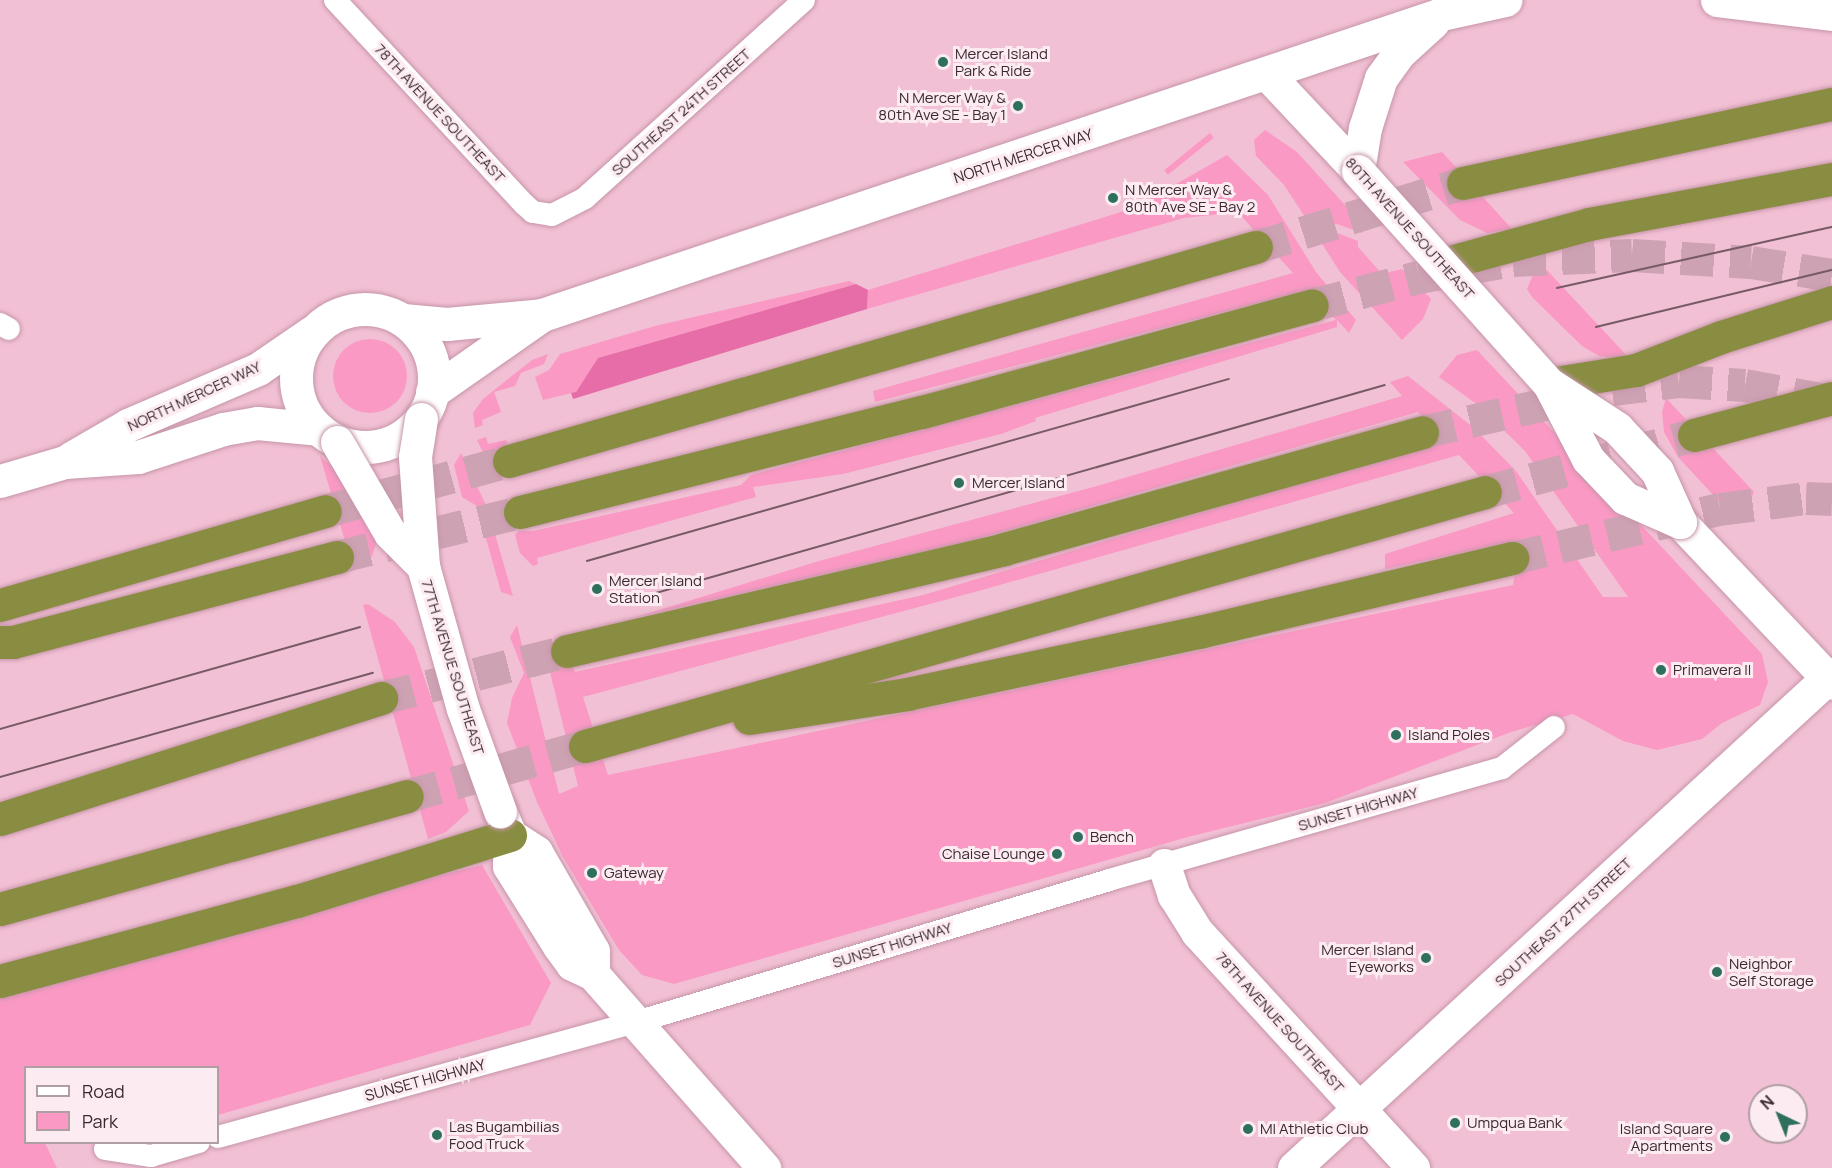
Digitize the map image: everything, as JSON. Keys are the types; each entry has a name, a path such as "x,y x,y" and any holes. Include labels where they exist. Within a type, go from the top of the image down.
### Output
{"highway":[{"path":"1463,183 1832,104"},
{"path":"1442,264 1588,224 1832,179"},
{"path":"509,461 1256,247"},
{"path":"1549,384 1636,370 1721,337 1832,302"},
{"path":"520,512 944,406 1312,305"},
{"path":"1694,435 1832,398"},
{"path":"567,651 1004,549 1422,432"},
{"path":"1485,492 594,744 907,693 1367,595 1512,558"},
{"path":"0,605 325,511"},
{"path":"0,642 13,642 338,557"},
{"path":"0,819 381,698"},
{"path":"0,909 407,796"},
{"path":"0,981 297,901 505,823"}],"street":[{"name":"78TH AVENUE SOUTHEAST","path":"334,0 524,204 534,212 552,215"},
{"name":"SOUTHEAST 24TH STREET","path":"552,215 585,198 804,0"},
{"name":"NORTH MERCER WAY","path":"403,320 447,324 542,315 1268,75 1441,14 1505,0"},
{"path":"1717,0 1832,14"},
{"path":"1358,171 1365,128 1381,78 1399,53 1441,14"},
{"name":"80TH AVENUE SOUTHEAST","path":"1268,75 1358,171 1549,384 1588,459 1625,498 1680,522 1830,679"},
{"path":"360,309 382,311 403,320 420,335 430,355 435,377 427,406 405,435 383,445 360,448 327,436 303,411 296,388 297,365 305,343 319,326 338,314 360,309"},
{"name":"NORTH MERCER WAY","path":"427,406 542,315"},
{"name":"NORTH MERCER WAY","path":"65,462 128,425 258,369 319,326"},
{"name":"77TH AVENUE SOUTHEAST","path":"427,406 415,457 423,566 463,709 505,823"},
{"name":"NORTH MERCER WAY","path":"0,481 65,462 138,456 223,429 257,423 327,436"},
{"name":"77TH AVENUE SOUTHEAST","path":"327,436 390,533 423,566"},
{"name":"SOUTHEAST 27TH STREET","path":"1294,1168 1830,679"},
{"name":"SUNSET HIGHWAY","path":"219,1137 633,1023 1164,865 1502,768 1554,727"},
{"path":"505,823 536,852 593,951 592,974 633,1023 764,1168"},
{"name":"78TH AVENUE SOUTHEAST","path":"1164,865 1174,895 1197,932 1413,1168"},
{"path":"105,1149 151,1156 195,1144"}],"green space":[{"path":"1265,130 1297,152 1364,226 1362,233 1337,224 1311,226 1284,185 1256,156 1254,140"},
{"path":"1210,133 1214,138 1168,175 1164,170"},
{"path":"1442,152 1512,229 1487,233 1460,220 1403,162"},
{"path":"1227,155 1268,195 1316,272 1356,320 1349,333 1337,320 1337,327 1035,418 1036,421 1001,434 843,474 753,487 756,497 537,558 538,564 533,566 520,553 515,535 519,531 533,531 741,485 751,475 1336,320 1309,290 875,402 873,391 1293,273 1233,207 1222,214 1184,218 867,309 868,290 1134,208"},
{"path":"1337,233 1358,241 1358,247 1382,274 1402,269 1431,299 1423,319 1402,340 1340,272 1317,236"},
{"path":"1542,265 1631,360 1599,356 1582,346 1532,297 1527,289 1535,270"},
{"path":"849,281 856,284 598,358 576,392 543,400 535,377 549,370 560,354 655,326"},
{"path":"370,339 384,342 396,350 404,362 407,376 404,390 396,402 384,410 370,413 356,410 344,402 336,390 333,376 336,362 344,350 356,342"},
{"path":"1477,350 1762,654 1768,682 1760,705 1722,723 1702,739 1657,750 1623,741 1573,714 1511,732 1325,803 1188,837 674,984 642,975 619,950 563,857 537,802 507,723 512,698 524,673 510,637 517,625 559,794 578,786 547,660 556,638 567,651 575,672 923,595 1445,440 1418,412 974,540 633,618 819,561 1097,486 1402,396 1390,382 1408,376 1474,428 1516,471 1603,597 1628,597 1525,451 1478,405 1439,377 1457,355","holes":["1459,455 1514,513 1385,554 1385,569 1520,540 1513,585 608,775 583,697 982,590"]},
{"path":"548,354 544,364 521,373 515,386 494,392 501,412 482,420 483,425 475,428 473,413 483,399 532,360"},
{"path":"1666,398 1754,492 1740,524 1678,457 1664,432 1662,412"},
{"path":"486,437 488,444 506,440 512,459 489,465 477,440"},
{"path":"461,453 487,507 513,596 501,592 477,506 462,497 454,465"},
{"path":"320,456 335,469 377,541 372,556 353,568"},
{"path":"368,604 395,622 414,647 469,811 446,832 428,839 363,605"},
{"path":"482,865 551,983 530,1025 219,1115 219,1066 24,1066 24,1144 45,1144 57,1168 0,1168 0,980"}],"shaded area":[{"path":"856,284 868,290 867,309 573,399 571,393 576,392 598,358"}],"tunnel":[{"path":"1256,247 1463,183"},
{"path":"1312,305 1419,277 1513,260 1632,255 1751,262 1832,275"},
{"path":"1422,432 1612,389 1679,381 1745,385 1832,401"},
{"path":"1485,492 1694,435"},
{"path":"325,511 509,461"},
{"path":"1512,558 1720,509 1806,498 1832,499"},
{"path":"337,557 520,512"},
{"path":"381,698 567,651"},
{"path":"407,796 585,746"}],"tram line":[{"path":"1557,288 1832,227"},
{"path":"1596,327 1832,270"},
{"path":"587,561 1229,379"},
{"path":"621,603 1385,385"},
{"path":"0,729 360,627"},
{"path":"0,777 373,673"}],"place":[{"name":"Mercer Island Park & Ride","path":"943,62"},
{"name":"N Mercer Way & 80th Ave SE - Bay 1","path":"1018,106"},
{"name":"N Mercer Way & 80th Ave SE - Bay 2","path":"1113,198"},
{"name":"Mercer Island","path":"959,483"},
{"name":"Mercer Island Station","path":"597,589"},
{"name":"Primavera II","path":"1661,670"},
{"name":"Island Poles","path":"1396,735"},
{"name":"Bench","path":"1078,837"},
{"name":"Chaise Lounge","path":"1057,854"},
{"name":"Gateway","path":"592,873"},
{"name":"Mercer Island Eyeworks","path":"1426,958"},
{"name":"Neighbor Self Storage","path":"1717,972"},
{"name":"Umpqua Bank","path":"1455,1123"},
{"name":"MI Athletic Club","path":"1248,1129"},
{"name":"Las Bugambilias Food Truck","path":"437,1135"},
{"name":"Island Square Apartments","path":"1725,1137"}]}
